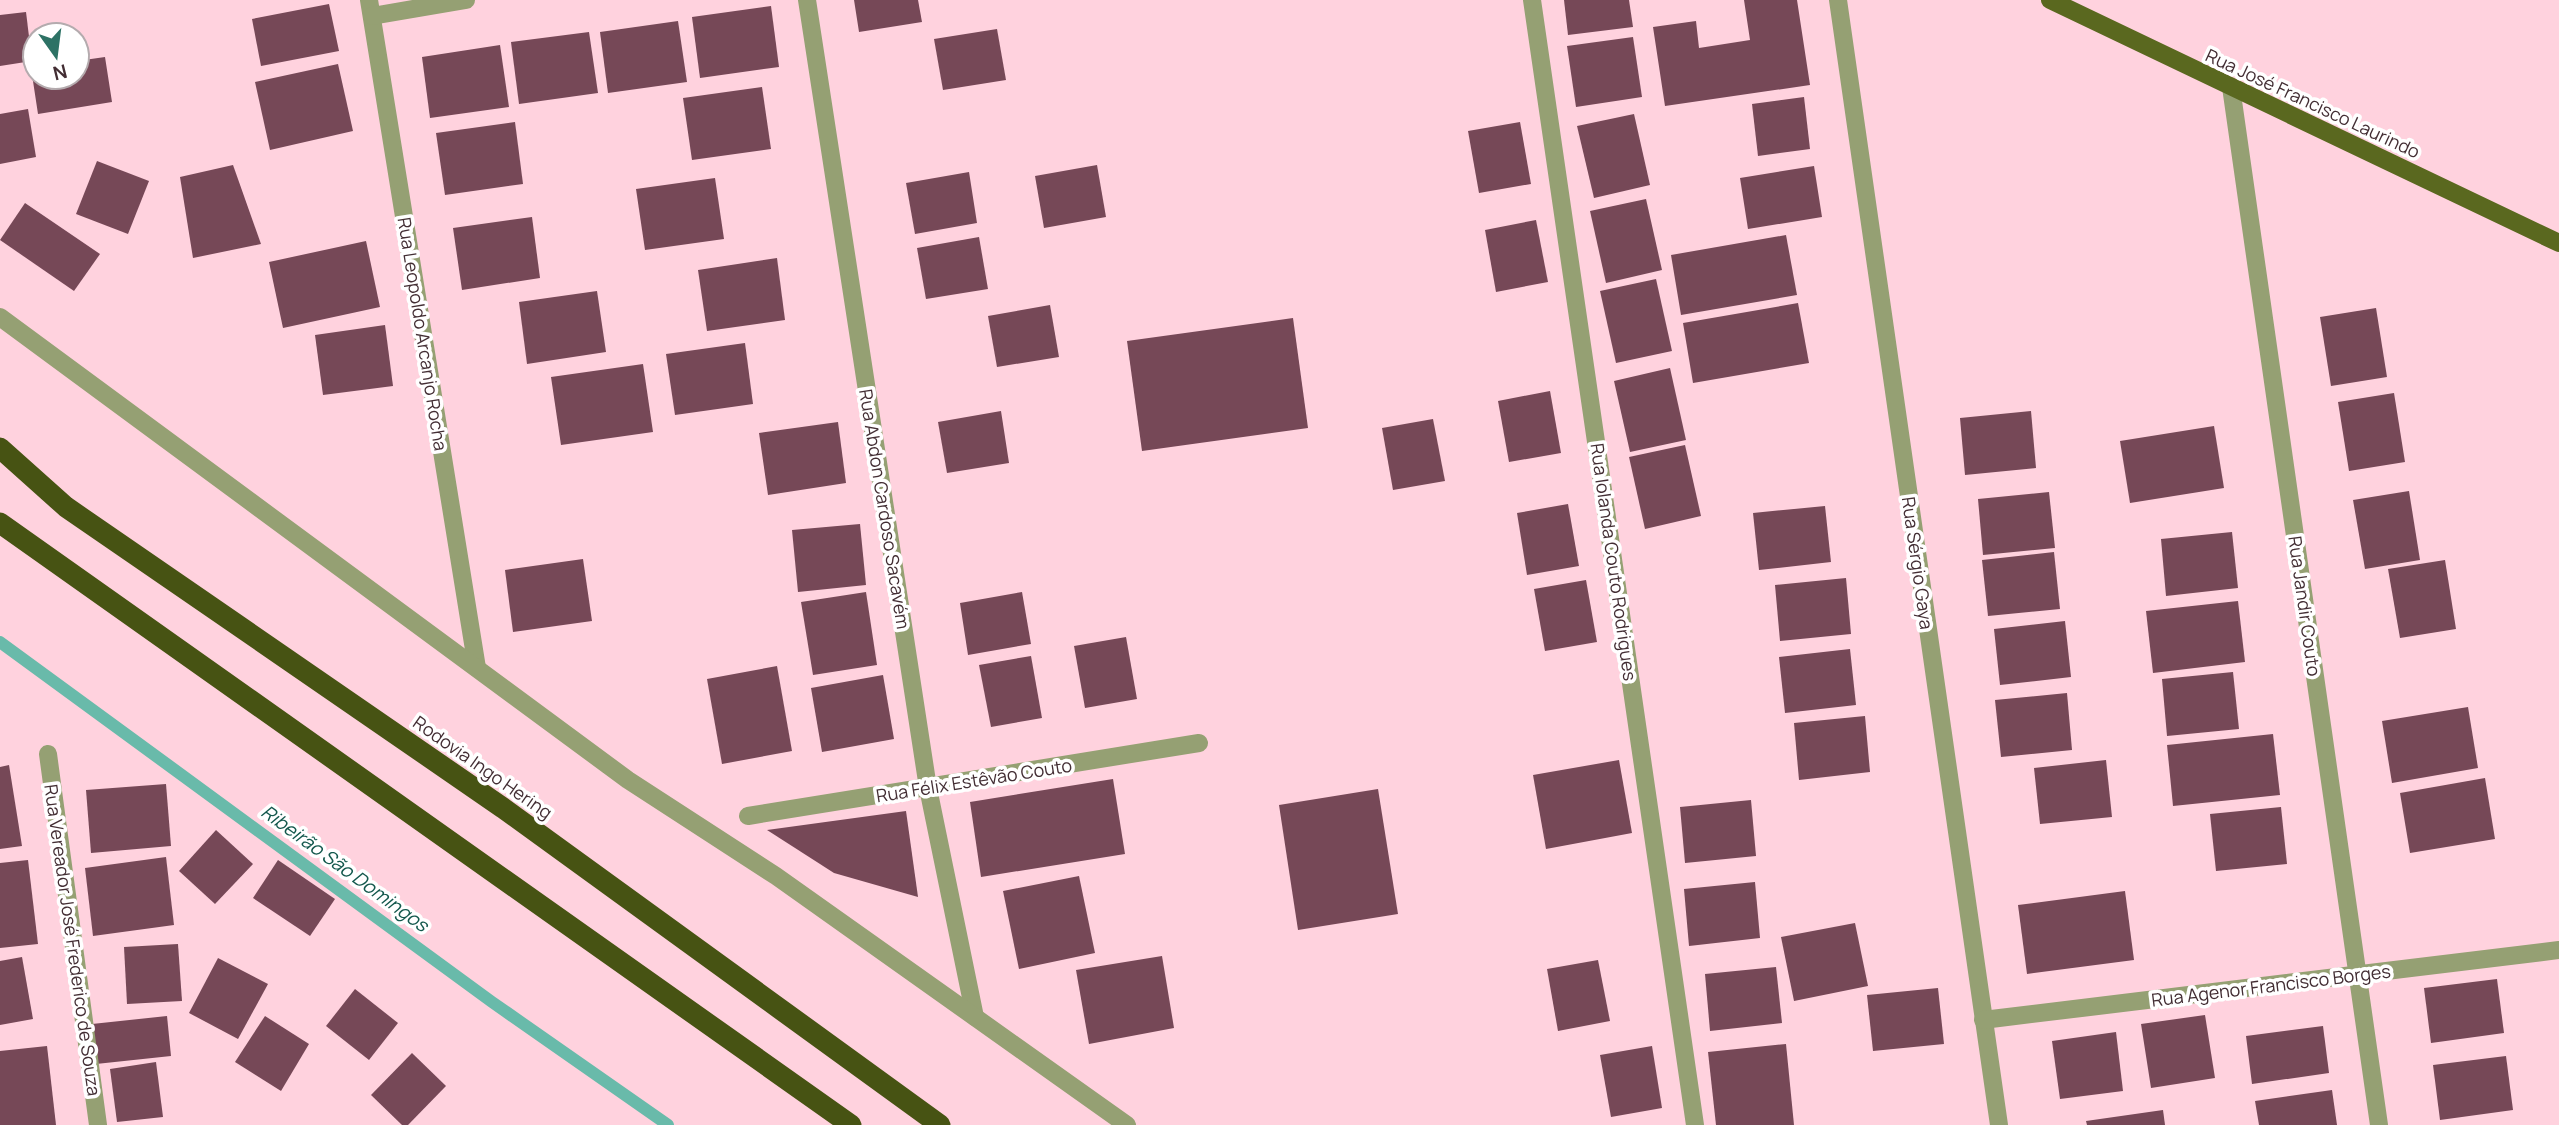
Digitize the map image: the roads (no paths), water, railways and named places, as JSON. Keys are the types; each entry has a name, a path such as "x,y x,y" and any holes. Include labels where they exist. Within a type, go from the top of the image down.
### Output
{"highway":[{"name":"Rodovia Ingo Hering","path":"0,448 66,507 503,808 940,1125"},
{"path":"0,523 851,1125"}],"main road":[{"name":"Rua José Francisco Laurindo","path":"2050,0 2559,243"}],"street":[{"path":"371,8 467,0"},
{"name":"Rua Abdon Cardoso Sacavém","path":"807,0 928,788 975,1017"},
{"name":"Rua Iolanda Couto Rodrigues","path":"1532,0 1695,1125"},
{"name":"Rua Sérgio Gaya","path":"1838,0 1999,1125"},
{"name":"Rua Leopoldo Arcanjo Rocha","path":"371,8 477,668"},
{"name":"Rua Jandir Couto","path":"2231,87 2379,1125"},
{"path":"0,317 628,780 776,876 1127,1125"},
{"name":"Rua Félix Estêvão Couto","path":"748,816 1199,743"},
{"name":"Rua Vereador José Frederico de Souza","path":"48,754 98,1125"},
{"name":"Rua Agenor Francisco Borges","path":"1983,1020 2559,950"}],"waterway":[{"name":"Ribeirão São Domingos","path":"0,642 492,1002 668,1125"}]}
